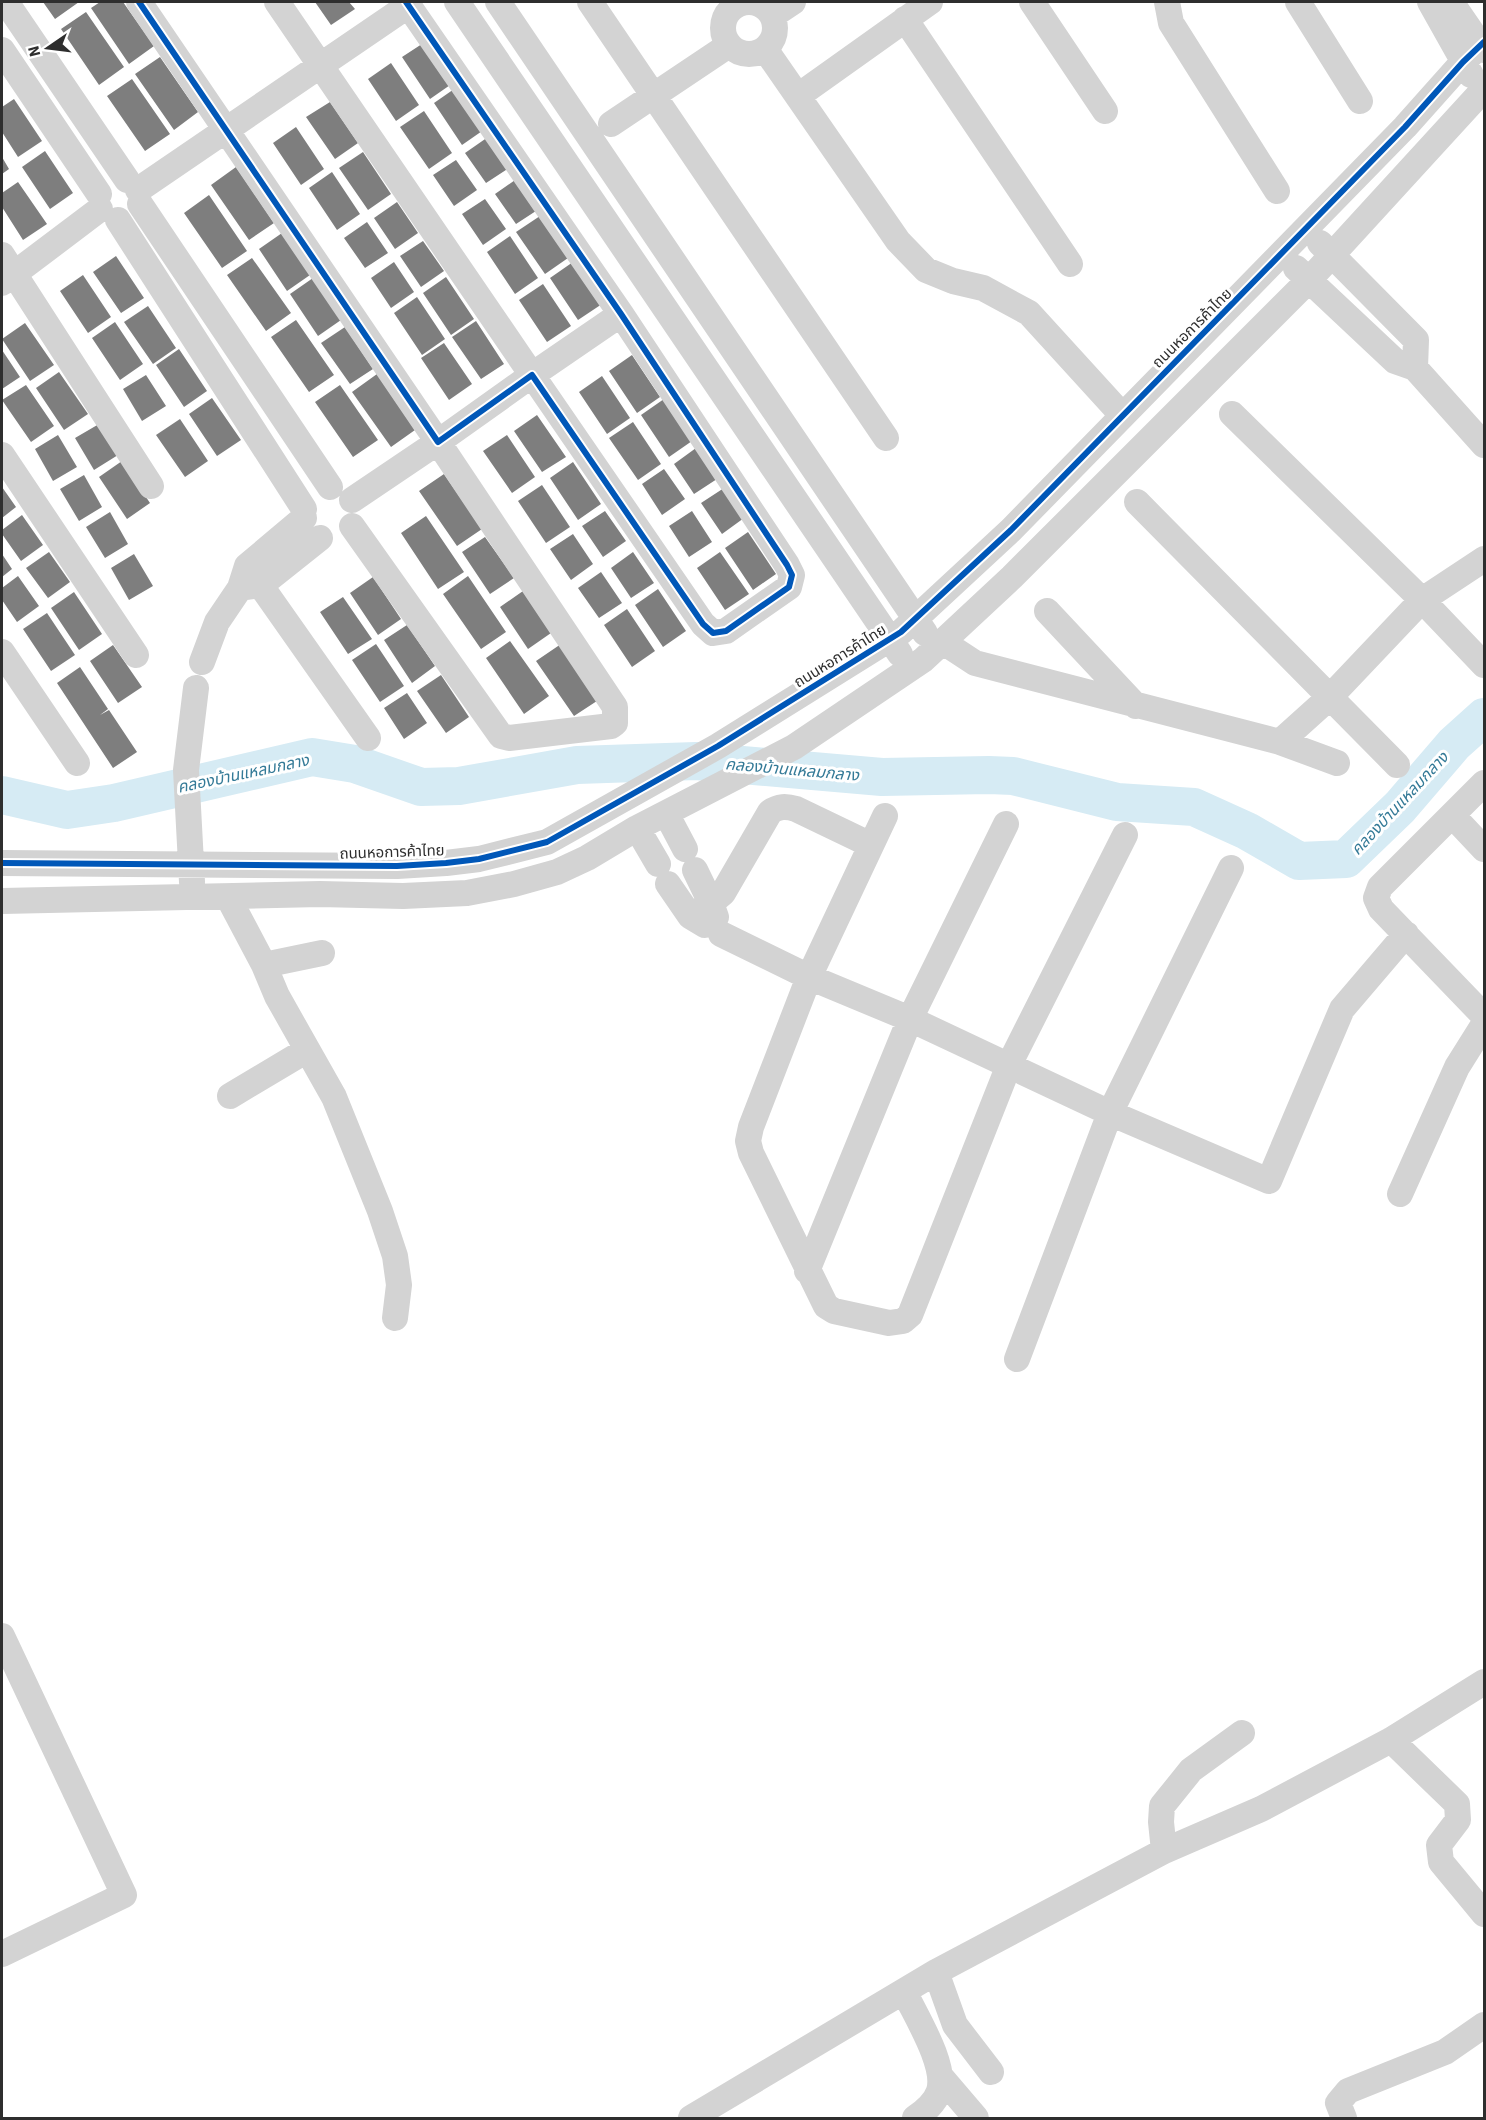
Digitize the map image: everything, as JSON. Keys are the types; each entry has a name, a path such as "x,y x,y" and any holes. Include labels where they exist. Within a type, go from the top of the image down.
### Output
{"street":[{"path":"6,2 135,191 330,487"},
{"path":"139,2 615,707 615,723 611,726 509,738 501,736 495,731 352,526"},
{"path":"151,486 6,271 106,208 132,216 135,191 321,66 408,3 621,314 792,575 789,586 726,631 713,633 703,624 532,375 321,66 277,2"},
{"path":"457,2 911,668"},
{"path":"498,2 914,619 940,645 975,663 1280,742 1337,763"},
{"path":"590,2 886,438"},
{"path":"751,2 766,9 771,16 775,24 775,32 765,49 752,54 743,54 729,45 724,37 723,29 724,20 733,4 751,2"},
{"path":"771,16 793,2"},
{"path":"798,96 930,2"},
{"path":"1032,2 1106,111"},
{"path":"1167,2 1171,23 1277,191"},
{"path":"1298,2 1360,101"},
{"path":"1430,2 1478,49"},
{"path":"2,901 320,894 403,896 467,893 514,884 557,872 587,858 637,828 794,747 911,668 940,645 1012,577 1309,280 1483,91 1478,49 1451,2"},
{"path":"905,19 1070,264"},
{"path":"611,124 729,45"},
{"path":"765,49 898,241 926,270 953,281 983,288 1029,313 1122,415"},
{"name":"ถนนหอการค้าไทย","path":"2,863 397,866 479,859 547,842 711,750 890,640 1011,531 1122,415 1306,230 1478,49"},
{"path":"2,50 304,513 313,533 320,538"},
{"path":"106,208 106,182 113,179 135,191"},
{"path":"1306,230 1416,340 1415,368"},
{"path":"1281,255 1395,361 1415,368 1485,445"},
{"path":"352,500 621,314"},
{"path":"1232,414 1485,665"},
{"path":"2,455 136,655"},
{"path":"202,662 217,622 249,580 304,513 307,500 313,493 320,488 338,488 352,500 355,518 346,533 338,538 320,538 249,580"},
{"path":"1137,502 1397,765"},
{"path":"839,564 863,543"},
{"path":"1280,742 1330,697 1422,600 1485,559"},
{"path":"249,580 368,738"},
{"path":"1047,611 1136,706"},
{"path":"2,652 77,762"},
{"path":"192,897 186,770 196,688"},
{"path":"710,792 711,750"},
{"path":"1485,783 1380,888 1376,898 1381,909 1485,1016"},
{"path":"701,909 729,883 770,812 776,808 786,806 796,809 871,845"},
{"path":"666,813 690,859 701,909"},
{"path":"1452,815 1485,849"},
{"path":"885,816 809,977 751,1127 748,1141 751,1153 826,1306 834,1311 889,1323 903,1322 910,1315 1010,1065 1125,835"},
{"path":"807,1271 910,1019 1006,824"},
{"path":"637,828 663,874 701,909 721,934 809,977 910,1019 1110,1113 1269,1181 1342,1009 1406,934"},
{"path":"1017,1359 1110,1113 1231,868"},
{"path":"228,897 278,996 334,1097 380,1211 395,1256 399,1285 395,1318"},
{"path":"264,965 322,953"},
{"path":"1400,1194 1457,1067 1485,1024"},
{"path":"230,1096 307,1050"},
{"path":"2,1636 124,1895 2,1954"},
{"path":"691,2118 936,1972 1164,1851 1261,1809 1391,1740 1485,1682"},
{"path":"1164,1851 1162,1806 1191,1770 1242,1733"},
{"path":"1391,1740 1457,1804 1458,1820 1439,1845 1441,1862 1485,1914"},
{"path":"936,1972 955,2025 991,2072"},
{"path":"904,1991 938,2063 941,2077 939,2092 931,2106 915,2118"},
{"path":"1344,2118 1338,2103 1348,2091 1445,2052 1485,2025"},
{"path":"941,2077 976,2118"}],"building":[{"path":"43,2 79,2 55,19"},
{"path":"100,2 123,2 154,46 129,64 91,8"},
{"path":"315,2 349,2 355,9 331,25"},
{"path":"86,12 124,67 99,85 61,29"},
{"path":"425,42 453,83 430,99 402,57"},
{"path":"160,57 198,112 174,130 135,74"},
{"path":"391,63 419,105 396,121 368,79"},
{"path":"132,79 170,134 145,151 107,96"},
{"path":"457,87 485,129 462,145 434,103"},
{"path":"14,99 42,141 18,157 2,132 2,107"},
{"path":"330,102 358,143 335,159 306,117"},
{"path":"424,111 452,153 429,169 400,127"},
{"path":"296,127 324,169 301,185 273,143"},
{"path":"488,137 509,168 486,183 465,153"},
{"path":"45,151 73,193 50,209 22,167"},
{"path":"363,152 391,194 368,210 339,168"},
{"path":"2,157 9,169 2,174"},
{"path":"456,160 477,190 454,206 433,175"},
{"path":"236,167 274,223 249,240 211,185"},
{"path":"332,172 360,214 337,230 309,188"},
{"path":"518,178 539,209 516,224 495,194"},
{"path":"18,182 47,224 23,240 2,207 2,193"},
{"path":"209,195 247,251 222,268 184,213"},
{"path":"485,199 506,229 483,245 462,214"},
{"path":"397,202 418,233 395,249 374,218"},
{"path":"540,216 568,258 545,274 516,232"},
{"path":"367,222 388,253 365,268 344,238"},
{"path":"282,233 310,275 287,291 259,249"},
{"path":"510,236 538,278 515,294 487,252"},
{"path":"423,241 444,271 421,287 400,256"},
{"path":"116,256 144,298 121,313 93,272"},
{"path":"252,258 291,313 266,331 227,275"},
{"path":"394,262 414,292 391,308 371,278"},
{"path":"573,262 602,304 578,320 550,278"},
{"path":"83,275 111,317 88,333 60,291"},
{"path":"446,277 474,319 451,335 423,293"},
{"path":"313,278 341,320 318,336 290,294"},
{"path":"543,284 571,326 547,342 519,300"},
{"path":"417,297 445,339 422,355 394,313"},
{"path":"148,306 176,348 153,364 124,322"},
{"path":"296,320 334,375 309,392 271,337"},
{"path":"476,321 504,364 481,379 452,337"},
{"path":"115,322 143,364 120,380 92,338"},
{"path":"25,323 54,365 30,381 2,339"},
{"path":"345,327 373,369 350,384 321,343"},
{"path":"444,343 472,384 449,400 421,358"},
{"path":"179,349 207,391 184,407 156,365"},
{"path":"2,350 20,377 2,389"},
{"path":"632,355 660,397 637,413 609,371"},
{"path":"59,372 88,414 64,430 36,388"},
{"path":"377,374 415,430 391,447 352,392"},
{"path":"146,375 166,406 142,421 123,389"},
{"path":"602,376 630,418 607,434 579,392"},
{"path":"26,385 54,426 31,442 2,400"},
{"path":"340,385 378,440 353,457 315,402"},
{"path":"212,398 241,440 217,456 189,414"},
{"path":"664,399 692,441 669,457 641,415"},
{"path":"537,415 566,457 542,472 514,431"},
{"path":"180,419 208,461 185,477 156,435"},
{"path":"633,422 661,464 638,480 609,438"},
{"path":"99,424 118,455 94,470 75,438"},
{"path":"58,435 77,467 53,481 35,449"},
{"path":"507,435 535,477 512,493 483,451"},
{"path":"696,448 717,479 694,494 674,464"},
{"path":"122,461 150,503 127,519 99,477"},
{"path":"573,462 601,504 578,520 550,478"},
{"path":"664,469 685,499 662,515 642,484"},
{"path":"444,474 482,529 457,546 419,491"},
{"path":"84,475 102,507 79,521 60,489"},
{"path":"542,485 570,527 546,543 518,501"},
{"path":"2,487 16,507 2,518"},
{"path":"724,488 744,518 722,534 701,503"},
{"path":"605,511 626,541 603,557 582,526"},
{"path":"692,511 712,542 689,557 669,526"},
{"path":"110,512 128,544 105,558 86,527"},
{"path":"22,515 43,545 21,561 2,534 2,530"},
{"path":"426,516 464,572 438,589 401,533"},
{"path":"748,532 776,574 753,590 725,548"},
{"path":"573,534 593,564 571,580 550,549"},
{"path":"485,537 514,578 490,594 462,552"},
{"path":"49,552 70,582 48,598 26,568"},
{"path":"633,552 654,583 631,598 611,568"},
{"path":"720,552 749,594 725,610 697,568"},
{"path":"2,554 12,569 2,577"},
{"path":"134,554 153,586 129,600 111,568"},
{"path":"601,572 622,603 599,618 578,588"},
{"path":"18,576 39,606 17,622 2,600 2,588"},
{"path":"468,576 506,632 481,649 443,594"},
{"path":"373,577 401,619 378,635 350,593"},
{"path":"658,589 686,631 663,647 635,605"},
{"path":"523,591 551,633 528,649 500,607"},
{"path":"74,592 102,634 79,650 51,608"},
{"path":"343,597 372,639 348,654 320,612"},
{"path":"627,609 655,651 632,667 604,625"},
{"path":"47,613 75,655 51,671 23,629"},
{"path":"407,625 435,666 412,683 384,640"},
{"path":"510,641 549,696 524,714 486,658"},
{"path":"376,644 404,686 380,702 352,660"},
{"path":"561,644 600,699 574,716 536,661"},
{"path":"113,645 142,687 118,703 90,661"},
{"path":"80,667 108,709 100,715 109,710 137,752 113,768 57,683"},
{"path":"441,675 469,717 446,733 417,691"},
{"path":"407,693 427,723 404,739 384,708"}],"waterway":[{"name":"คลองบ้านแหลมกลาง","path":"2,795 67,810 114,803 312,757 355,764 421,787 459,786 577,765 696,761 882,777 1013,776 1117,802 1194,807 1247,831 1299,861 1346,859 1400,807 1454,744 1484,717"}],"cycle path":[{"path":"139,2 438,442 532,375 703,624 713,633 726,631 789,587 792,575 787,565 621,314 406,2"},
{"path":"2,863 397,866 479,859 547,842 718,746 901,632 1011,530 1405,127 1484,42"}]}
